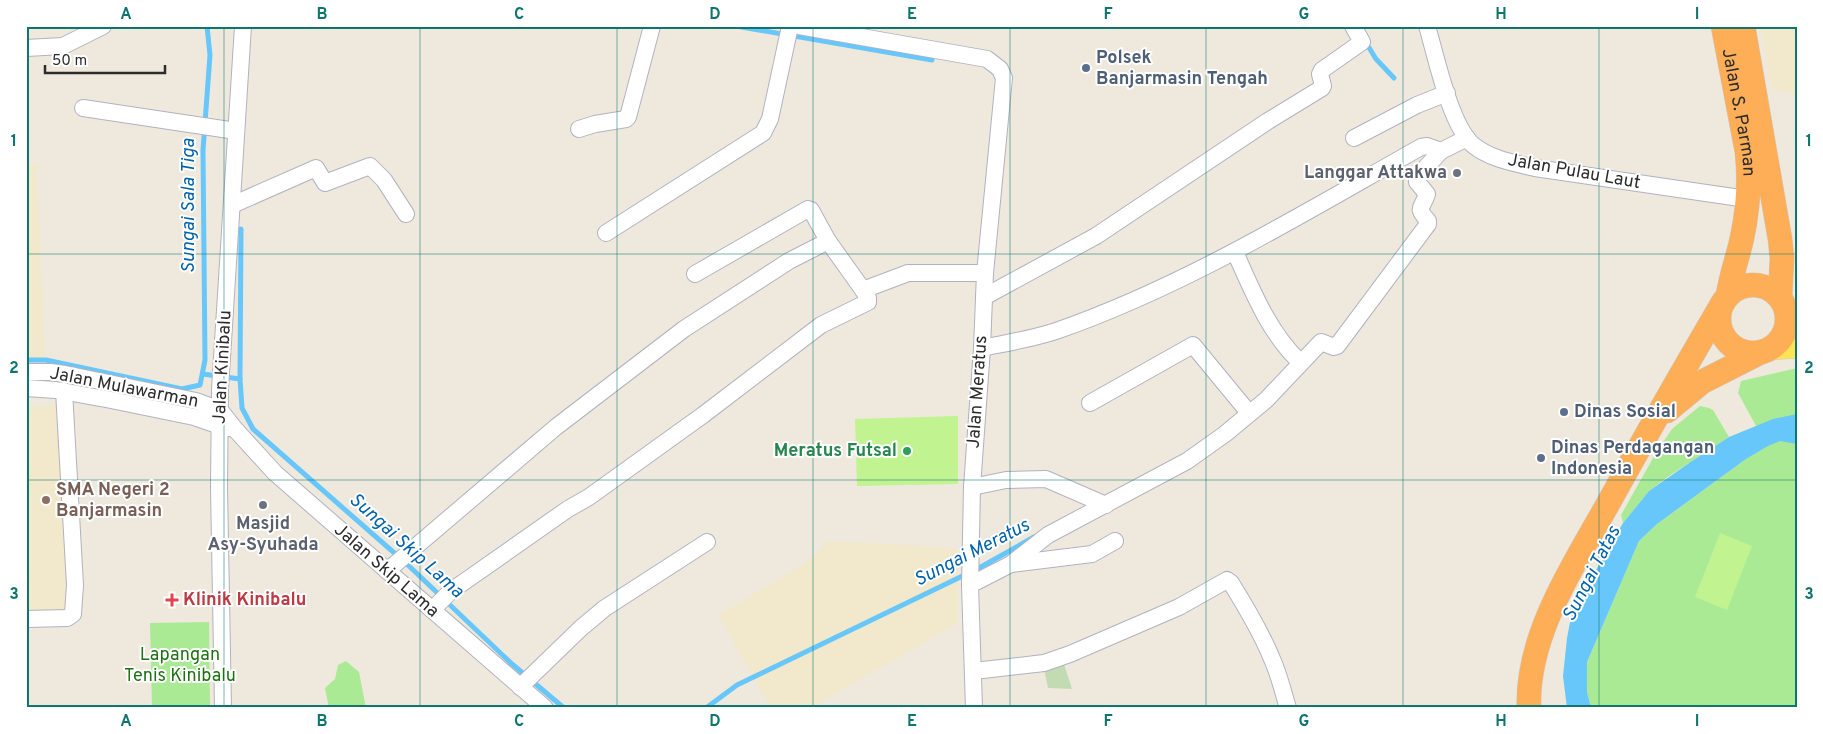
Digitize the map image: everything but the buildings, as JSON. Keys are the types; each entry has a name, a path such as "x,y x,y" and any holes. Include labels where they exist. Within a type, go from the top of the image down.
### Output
{"highway":[{"name":"Jalan S. Parman","path":"1723,26 1749,170 1743,236 1725,299"},
{"name":"Jalan S. Parman","path":"1743,26 1770,174 1788,310"},
{"path":"1529,708 1528,690 1544,626 1558,593 1651,426 1725,299 1737,288 1748,285 1760,285 1771,289 1788,310 1786,331 1780,341 1702,382 1651,426"},
{"path":"1725,299 1718,315 1719,326 1723,336 1730,345 1739,351 1750,353 1764,351"}],"main road":[{"path":"1764,351 1797,348"}],"street":[{"path":"26,48 63,46 103,26"},
{"name":"Jalan Kinibalu","path":"223,708 219,488 225,421 221,377 242,26"},
{"path":"579,130 595,124 626,119 628,117 652,26"},
{"path":"984,297 1096,236 1268,121 1322,88 1320,74 1322,70 1362,42 1353,26"},
{"name":"Jalan Pulau Laut","path":"1427,26 1454,114 1466,138 1492,156 1535,168 1747,199"},
{"path":"606,233 763,134 770,119 791,33"},
{"name":"Jalan Meratus","path":"791,33 987,59 1000,70 1004,78 985,273 982,348 972,487 971,581 974,708"},
{"path":"1354,138 1417,105 1447,93"},
{"path":"83,108 236,131"},
{"path":"971,581 1011,564 1048,535 1100,502 1187,461 1225,434 1266,400 1321,342 1334,347 1337,346 1428,224 1419,208 1427,194 1417,182 1417,177 1441,151 1466,138"},
{"path":"982,348 1054,331 1124,304 1235,252 1421,147 1427,146 1441,151"},
{"path":"232,206 316,168 325,183 370,166 384,180 406,214"},
{"path":"433,609 451,591 695,421 821,325 868,302 868,298 828,241 811,210 806,209 695,274"},
{"path":"389,570 556,427 684,329 789,262 828,241"},
{"path":"1235,252 1258,302 1287,349 1300,362"},
{"path":"863,290 908,273 985,273"},
{"path":"1090,403 1194,345 1250,413"},
{"name":"Jalan Mulawarman","path":"29,380 65,374 196,401 225,421"},
{"name":"Jalan Mulawarman","path":"29,380 64,391 194,417 225,421"},
{"path":"26,619 67,618 73,614 75,585 64,391"},
{"name":"Jalan Skip Lama","path":"225,421 275,473 433,609 527,680 544,708"},
{"path":"972,487 1006,480 1042,478 1051,480 1100,502"},
{"path":"1011,564 1092,554 1115,541"},
{"path":"527,680 605,608 707,542"},
{"path":"974,671 1044,663 1070,654 1179,607 1227,580 1247,609 1266,644 1288,708"}],"shaded area":[{"path":"1760,26 1797,26 1797,95 1772,90"},
{"path":"26,164 37,164 45,359 26,360"},
{"name":"SMA Negeri 2 Banjarmasin","path":"59,405 72,594 63,613 26,614 26,407"},
{"path":"828,541 926,546 958,550 958,623 811,708 771,708 718,615 803,565"}],"green space":[{"path":"1797,368 1797,708 1591,708 1587,692 1587,662 1639,541 1657,524 1746,459 1767,446 1738,393 1741,381"},
{"path":"1700,406 1713,410 1729,437 1649,491 1623,523 1621,515 1657,451 1672,429"},
{"name":"Meratus Futsal","path":"958,416 958,484 857,486 855,419"},
{"path":"1720,533 1752,546 1727,610 1695,597"},
{"name":"Lapangan Tenis Kinibalu","path":"209,622 210,708 152,708 150,623"},
{"path":"346,661 359,672 366,708 329,708 325,688 335,679 338,665"},
{"path":"1064,664 1072,689 1048,688 1044,669"}],"water":[{"path":"1797,414 1797,444 1780,441 1746,459 1657,524 1639,541 1587,662 1587,692 1591,708 1567,708 1563,676 1571,617 1623,523 1649,491 1729,437 1773,419"}],"waterway":[{"name":"Sungai Sala Tiga","path":"26,360 46,360 182,389 200,385 205,360 203,150 210,55 207,26"},
{"path":"736,26 932,60"},
{"path":"1365,41 1376,59 1394,78"},
{"name":"Sungai Skip Lama","path":"241,229 240,379 242,408 253,429 408,565 512,664 564,708"},
{"path":"203,374 240,379"},
{"name":"Sungai Meratus","path":"706,708 737,685 979,568 1034,537"}],"place":[{"name":"Polsek Banjarmasin Tengah","path":"1086,68"},
{"name":"Langgar Attakwa","path":"1457,173"},
{"name":"Dinas Sosial","path":"1564,412"},
{"name":"Meratus Futsal","path":"907,451"},
{"name":"Dinas Perdagangan Indonesia","path":"1541,458"},
{"name":"SMA Negeri 2 Banjarmasin","path":"46,500"},
{"name":"Masjid Asy-Syuhada","path":"263,505"},
{"name":"Klinik Kinibalu","path":"172,600"}],"water label":[{"name":"Sungai Tatas","path":"1592,574"}]}
